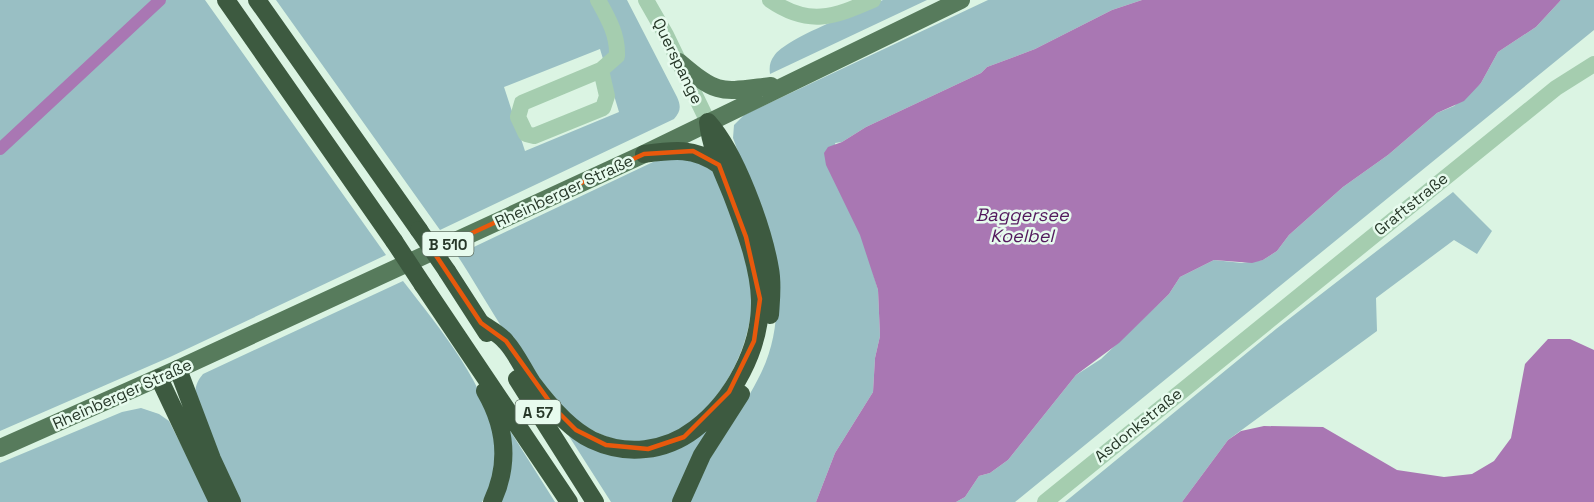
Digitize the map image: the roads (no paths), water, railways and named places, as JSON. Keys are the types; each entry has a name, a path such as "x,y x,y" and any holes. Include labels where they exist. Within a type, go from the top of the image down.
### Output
{"highway":[{"name":"A 57","path":"226,0 480,366 569,502"},
{"name":"A 57","path":"257,0 419,230 595,502"},
{"path":"481,323 506,341 541,393 565,420 591,439 621,449 635,450 660,446 684,437 703,423 729,392 744,366 758,321 760,299 756,272 731,193 710,143 708,122"},
{"path":"681,502 702,455 759,362 766,342 772,297 770,269 739,172 722,137 708,122"},
{"path":"644,154 679,149 693,151 719,165"},
{"path":"480,366 481,383 493,404 502,429 505,453 498,490 492,502"},
{"path":"178,369 231,502"},
{"path":"159,378 218,502"}],"main road":[{"name":"Rheinberger Straße","path":"0,448 159,378 644,154 961,0"},
{"path":"679,62 708,86 727,91 784,84"}],"street":[{"path":"598,0 610,22 618,46 617,56 601,69 522,103 518,117 526,134 534,136 603,108 607,96 601,69"},
{"name":"Querspange","path":"646,0 708,122"},
{"path":"770,0 783,9 822,18 837,16 854,4 873,0"},
{"name":"Graftstraße","path":"1232,349 1556,88 1594,64"},
{"name":"Asdonkstraße","path":"1045,502 1232,349"}],"water":[{"name":"Baggersee Koelbel","path":"1142,0 1561,0 1536,27 1498,52 1481,83 1464,101 1437,113 1388,155 1343,187 1289,235 1277,251 1263,260 1252,263 1214,260 1180,277 1169,294 1119,343 1076,375 1008,460 990,473 979,476 965,497 956,502 816,502 835,453 873,392 875,358 880,336 878,290 860,235 826,165 824,153 828,147 981,73 987,67 1035,49 1112,10"},
{"path":"1548,339 1570,339 1594,350 1594,502 1182,502 1228,440 1241,431 1264,426 1323,427 1397,470 1444,477 1472,474 1494,461 1511,438 1525,364"}],"waterway":[{"path":"0,149 160,0"}]}
